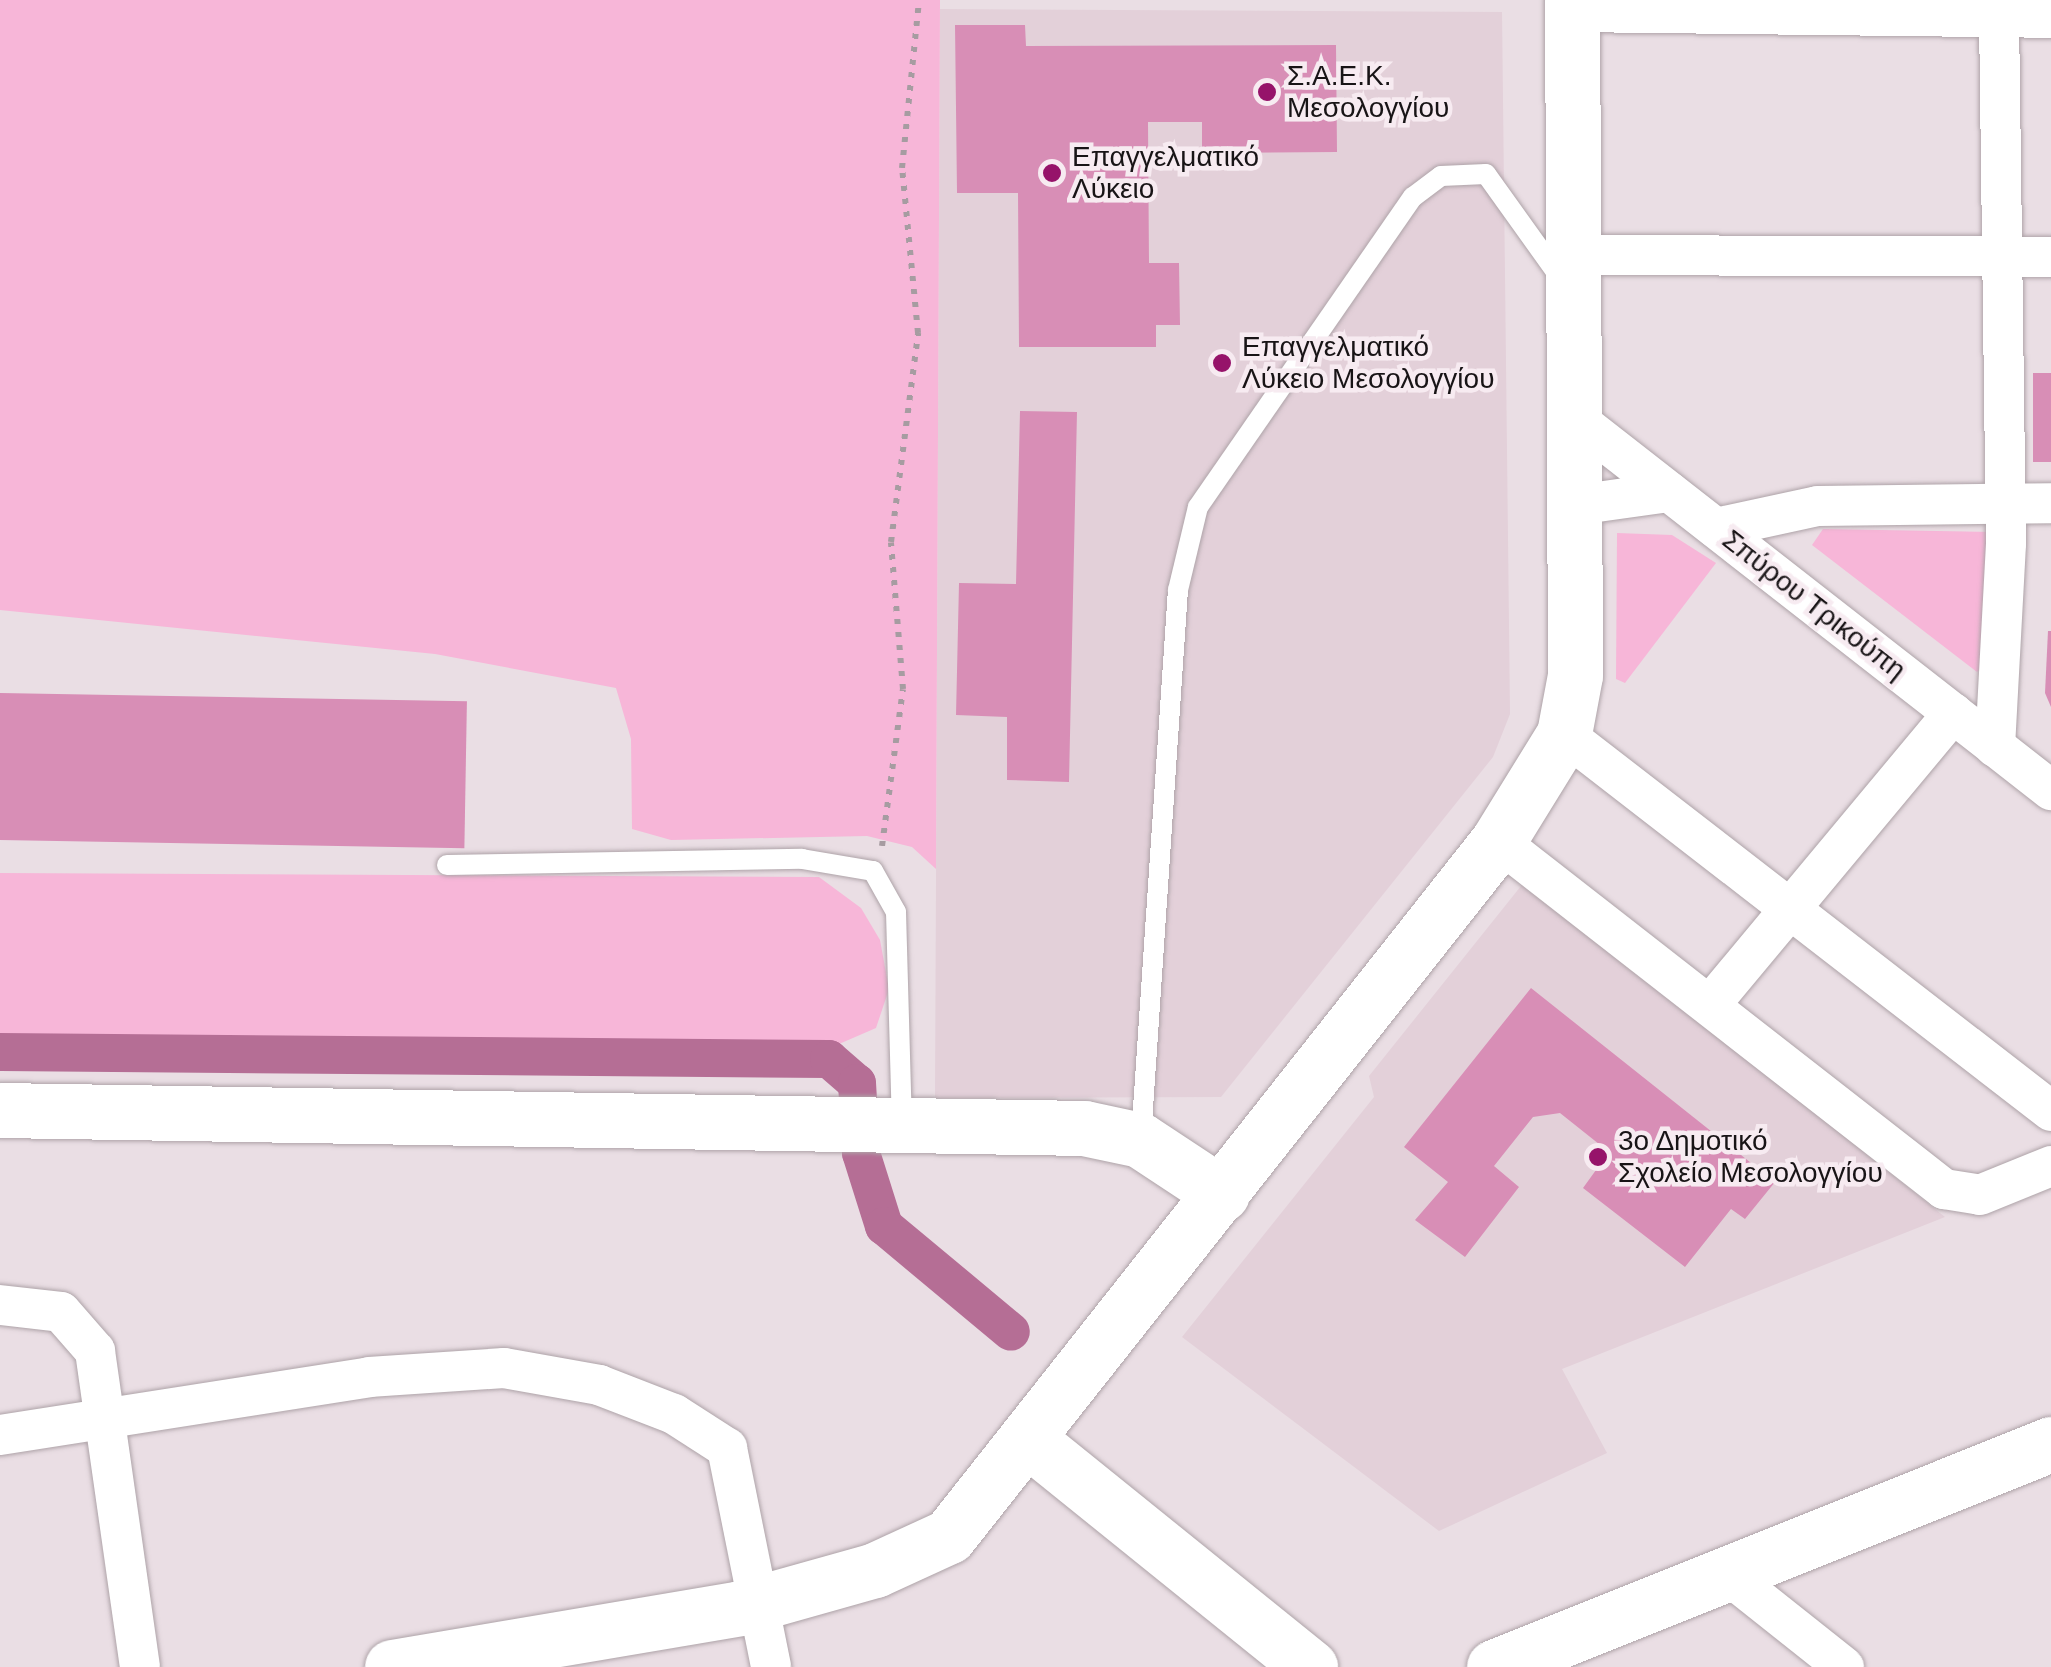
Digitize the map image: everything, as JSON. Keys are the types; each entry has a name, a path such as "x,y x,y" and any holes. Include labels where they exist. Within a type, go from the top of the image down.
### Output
{"street":[{"path":"392,1667 762,1602 938,1544 1030,1441 1498,840 1564,734 1575,675 1572,6 2051,18"},
{"path":"1998,18 2004,500 2020,753"},
{"path":"1573,275 2051,258"},
{"name":"Σπύρου Τρικούπη","path":"1576,419 1952,713 2020,753 2051,790"},
{"path":"1576,505 1669,492"},
{"path":"1716,528 1804,507 2004,500 2051,503"},
{"path":"1710,1004 1789,903 1952,713"},
{"path":"1564,734 1789,903 2051,1111"},
{"path":"1498,840 1962,1198 2051,1166"},
{"path":"0,1110 1084,1128 1140,1140 1222,1194"},
{"path":"0,1305 79,1323 95,1351 140,1667"},
{"path":"0,1435 104,1416 472,1370 599,1385 674,1414 727,1448 762,1602 772,1667"},
{"path":"1030,1441 1310,1667"},
{"path":"1494,1667 1732,1578 2051,1444"},
{"path":"1732,1578 1844,1667"}],"lane":[{"path":"1140,1140 1178,590 1198,507 1412,197 1440,176 1474,168 1497,184 1536,253 1573,275"},
{"path":"448,866 802,859 872,871 896,912 875,1123"}],"path":[{"path":"872,871 903,689 890,542 918,333 902,168 919,0"}],"shaded area":[{"path":"0,0 940,0 936,869 912,847 867,836 671,840 632,829 631,739 616,688 435,654 0,610"},
{"name":"Επαγγελματικό Λύκειο Μεσολογγίου","path":"940,9 1502,12 1510,714 1493,757 1221,1097 935,1098"},
{"path":"1823,529 1993,532 1985,666 1977,672 1812,545"},
{"path":"1617,533 1672,535 1716,563 1625,683 1616,679"},
{"path":"0,873 819,877 861,908 880,940 889,989 876,1028 839,1044 0,1036"},
{"name":"3ο Δημοτικό Σχολείο Μεσολογγίου","path":"1525,881 1945,1217 1562,1369 1607,1453 1439,1531 1182,1337 1374,1097 1369,1076"}],"building":[{"name":"Επαγγελματικό Λύκειο","path":"955,25 1025,25 1026,46 1336,45 1337,152 1202,153 1202,122 1148,122 1149,263 1179,263 1180,325 1156,325 1156,347 1019,347 1018,193 957,193"},
{"path":"2033,373 2051,373 2051,462 2033,462"},
{"path":"1020,411 1077,412 1069,782 1007,780 1007,717 956,715 959,583 1016,584"},
{"path":"2051,631 2051,707 2045,693"},
{"path":"0,693 467,701 464,848 0,840"},
{"name":"3ο Δημοτικό Σχολείο Μεσολογγίου","path":"1531,988 1775,1182 1745,1219 1731,1209 1685,1267 1583,1188 1609,1152 1560,1113 1533,1117 1494,1166 1519,1187 1465,1257 1415,1220 1448,1182 1404,1147"}],"waterway":[{"path":"0,1052 829,1059 857,1083 861,1153 884,1226 1011,1332"}],"place":[{"name":"Σ.Α.Ε.Κ. Μεσολογγίου","path":"1267,92"},
{"name":"Επαγγελματικό Λύκειο","path":"1052,173"},
{"name":"Επαγγελματικό Λύκειο Μεσολογγίου","path":"1222,363"},
{"name":"3ο Δημοτικό Σχολείο Μεσολογγίου","path":"1598,1157"}]}
